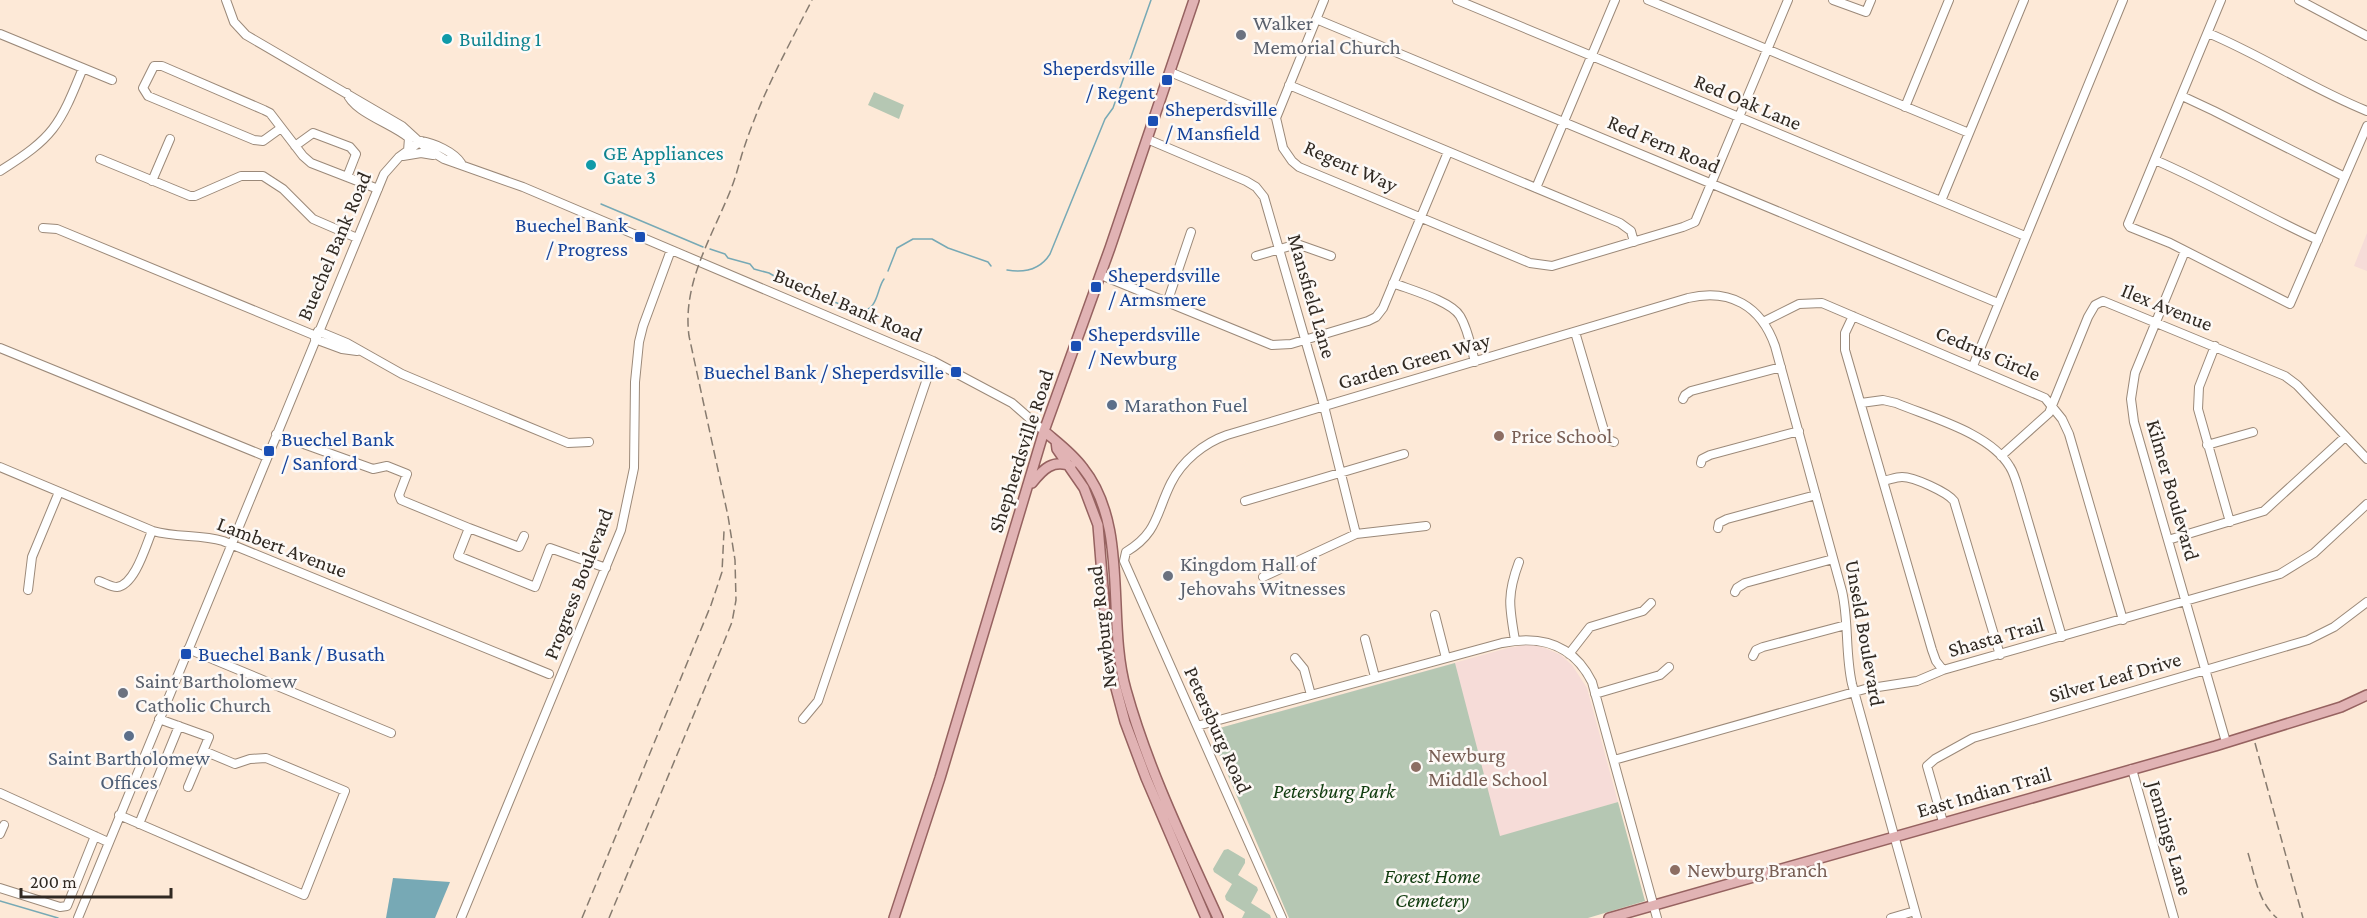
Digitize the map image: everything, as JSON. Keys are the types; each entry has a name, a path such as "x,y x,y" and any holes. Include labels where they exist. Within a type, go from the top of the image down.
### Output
{"main road":[{"name":"Shepherdsville Road","path":"894,918 940,778 1044,431 1101,275 1194,0"},
{"name":"Newburg Road","path":"1044,431 1062,444 1084,469 1102,502 1110,534 1118,642 1125,686 1154,771 1218,918"},
{"name":"Newburg Road","path":"1056,441 1058,449 1071,466 1091,502 1098,525 1109,660 1117,695 1145,776 1206,918"},
{"path":"1026,492 1047,466 1058,463 1071,466"},
{"name":"East Indian Trail","path":"1609,918 2226,742 2341,707 2367,694"}],"street":[{"path":"226,0 234,21 246,35 348,93 402,126 421,141 429,142 458,158 461,164"},
{"path":"1170,72 1276,116 1324,0"},
{"name":"Red Oak Lane","path":"1457,0 2025,236"},
{"path":"1536,188 1615,0"},
{"path":"1648,0 1969,134"},
{"path":"1289,86 1620,223 1631,231 1634,242 1695,222 1788,0"},
{"path":"1833,0 1866,12 1871,0"},
{"path":"1905,106 1949,0"},
{"path":"1941,201 2024,0"},
{"path":"1972,366 2122,0"},
{"path":"2221,0 2128,225 2157,237 2290,304 2367,126"},
{"path":"2299,0 2367,36"},
{"name":"Red Fern Road","path":"1316,20 1998,303"},
{"path":"2208,33 2242,48 2346,103 2367,111"},
{"path":"0,34 112,80"},
{"path":"281,128 263,141 254,140 148,96 145,93 145,82 154,66 162,66 270,113 311,163 378,189"},
{"path":"0,171 36,148 55,128 67,107 83,68"},
{"path":"348,93 353,104 409,138 404,153 437,155"},
{"path":"2182,96 2345,177"},
{"name":"Regent Way","path":"1276,116 1283,148 1295,164 1530,263 1547,266 1634,242"},
{"path":"295,146 313,133 350,147 356,154 347,177"},
{"path":"152,181 170,139"},
{"name":"Mansfield Lane","path":"1147,139 1246,181 1256,187 1265,201 1306,340 1356,534"},
{"name":"Buechel Bank Road","path":"78,918 378,189 387,170 404,153 421,141 426,148 454,163 523,187 933,361 1012,404 1044,431"},
{"path":"1101,275 1272,345 1282,346 1306,340 1376,317 1383,308 1448,152"},
{"path":"99,159 195,196 241,176 263,176 283,189 313,219 357,238"},
{"path":"2155,160 2318,240"},
{"path":"43,228 57,229 361,352 402,374 568,443 589,442"},
{"path":"1167,303 1191,232"},
{"path":"1256,256 1300,244 1331,256"},
{"name":"Progress Boulevard","path":"461,918 606,568 627,510 634,468 635,382 639,342 671,250"},
{"name":"Kilmer Boulevard","path":"2185,251 2135,373 2131,399 2134,422 2226,742"},
{"path":"1393,283 1446,304 1458,313 1464,323 1475,362"},
{"name":"Garden Green Way","path":"1124,556 1148,536 1175,476 1201,448 1227,435 1705,295 1722,296 1737,301 1752,309 1763,322"},
{"name":"Ilex Avenue","path":"2001,456 2049,413 2088,317 2095,304 2101,301 2110,302 2156,321 2291,380 2367,459"},
{"name":"Cedrus Circle","path":"1763,322 1785,310 1808,302 1822,303 2036,393 2052,406 2062,419 2069,434 2123,620"},
{"path":"1853,316 1845,333 1845,345 1932,650 1943,670"},
{"name":"Unseld Boulevard","path":"1763,322 1772,338 1781,367 1833,559 1845,606 1847,657 1854,692 1916,914"},
{"path":"1575,332 1605,434 1609,440 1614,442"},
{"path":"2215,346 2198,395 2199,416 2230,522"},
{"path":"0,348 267,457"},
{"path":"803,719 818,701 933,361"},
{"path":"1683,399 1691,392 1781,367"},
{"path":"1861,403 1883,400 1896,403 1973,435 2001,456 2014,477 2062,637"},
{"path":"1701,464 1702,459 1710,455 1798,431"},
{"path":"2207,445 2253,432"},
{"path":"276,434 373,469 387,466 407,474 399,495 401,500 469,528 519,547 524,536"},
{"path":"2168,540 2269,508 2345,437"},
{"path":"1245,501 1404,454"},
{"name":"Lambert Avenue","path":"0,468 152,531 173,536 207,536 230,544 549,674"},
{"path":"1883,481 1902,477 1911,479 1948,495 1954,501 2000,655"},
{"path":"28,590 32,557 58,492"},
{"path":"1718,528 1719,523 1727,519 1816,495"},
{"name":"Shasta Trail","path":"1614,759 1854,692 1917,681 1943,670 2280,574 2314,553 2367,504"},
{"path":"1263,577 1356,534 1426,526"},
{"path":"469,528 458,556 535,587 550,548 606,568"},
{"path":"99,581 113,586 128,582 152,531"},
{"name":"Petersburg Road","path":"1124,556 1124,561 1282,918"},
{"path":"1736,592 1737,588 1745,583 1833,559"},
{"path":"1515,640 1509,599 1519,562"},
{"name":"Silver Leaf Drive","path":"1943,822 1928,765 1978,736 2316,637 2334,627 2367,602"},
{"path":"1569,654 1590,627 1642,611 1651,603"},
{"path":"1434,615 1446,658"},
{"path":"1753,656 1756,650 1763,647 1846,625"},
{"path":"1365,639 1375,677"},
{"path":"1197,726 1515,640 1544,641 1569,654 1589,676 1657,918"},
{"path":"188,649 391,733"},
{"path":"1295,658 1302,664 1311,694"},
{"path":"1595,694 1660,675 1669,666"},
{"path":"159,719 209,737 188,787"},
{"path":"139,824 178,726"},
{"path":"119,815 304,895 345,791 266,758 250,759 235,764 204,751"},
{"name":"Jennings Lane","path":"2132,769 2174,918"},
{"path":"0,793 108,842"},
{"path":"0,834 4,825"},
{"path":"0,888 60,907 67,906 94,836"},
{"path":"1891,918 1916,914"}],"shaded area":[{"path":"2367,233 2367,271 2354,266"},
{"name":"Newburg Middle School","path":"1530,644 1561,655 1572,665 1587,688 1618,802 1500,837 1209,731 1508,648"}],"green space":[{"path":"874,92 904,105 899,119 868,105"},
{"name":"Petersburg Park","path":"1455,663 1500,836 1618,802 1645,901 1588,918 1289,918 1209,731"},
{"path":"1228,849 1245,859 1238,875 1257,887 1258,890 1251,903 1271,918 1242,918 1245,912 1226,900 1225,896 1232,884 1213,869 1224,850"}],"water":[{"path":"393,878 450,882 435,918 386,918"}],"waterway":[{"path":"1007,270 1032,269 1042,264 1050,254 1105,119 1113,108 1151,0"},
{"path":"601,204 703,247"},
{"path":"888,271 897,248 913,239 932,239 948,248 988,262 991,266"},
{"path":"710,249 859,312 874,304 884,279"},
{"path":"0,901 58,918"}],"railway":[{"path":"609,918 732,622 736,600 735,560 728,516 689,336 690,297 700,261 731,189 759,107 812,0"},
{"path":"582,918 711,605 722,572 724,531"},
{"path":"2255,743 2303,918"},
{"path":"2248,853 2261,896 2277,918"}],"place":[{"name":"Walker Memorial Church","path":"1241,35"},
{"name":"Building 1","path":"447,39"},
{"name":"Sheperdsville / Regent","path":"1167,80"},
{"name":"Sheperdsville / Mansfield","path":"1153,121"},
{"name":"GE Appliances Gate 3","path":"591,165"},
{"name":"Buechel Bank / Progress","path":"640,237"},
{"name":"Sheperdsville / Armsmere","path":"1096,287"},
{"name":"Sheperdsville / Newburg","path":"1076,346"},
{"name":"Buechel Bank / Sheperdsville","path":"956,372"},
{"name":"Marathon Fuel","path":"1112,405"},
{"name":"Price School","path":"1499,436"},
{"name":"Buechel Bank / Sanford","path":"269,451"},
{"name":"Kingdom Hall of Jehovahs Witnesses","path":"1168,576"},
{"name":"Buechel Bank / Busath","path":"186,654"},
{"name":"Saint Bartholomew Catholic Church","path":"123,693"},
{"name":"Saint Bartholomew Offices","path":"129,736"},
{"name":"Newburg Middle School","path":"1416,767"},
{"name":"Newburg Branch","path":"1675,870"}],"park label":[{"name":"Forest Home Cemetery","path":"1432,888"}]}
